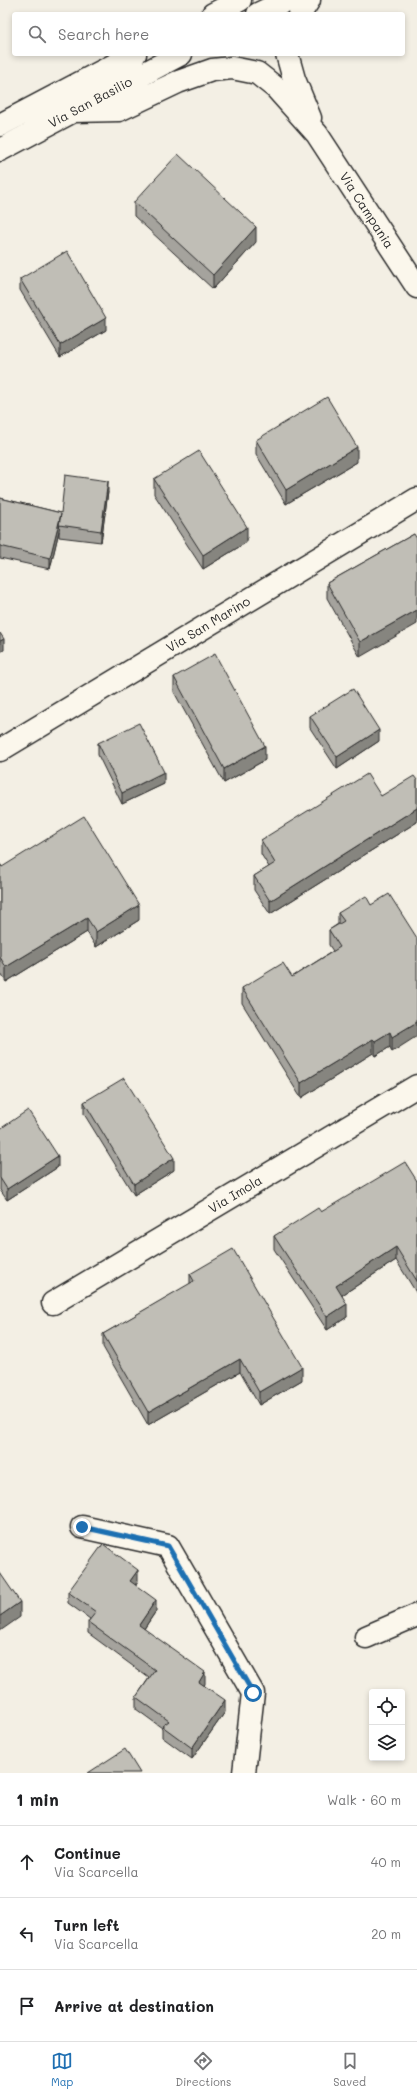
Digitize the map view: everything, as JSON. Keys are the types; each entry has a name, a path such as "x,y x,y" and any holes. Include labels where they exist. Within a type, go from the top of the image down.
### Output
{"street":[{"path":"217,12 240,0"},
{"path":"262,12 287,0"},
{"path":"301,12 309,0"},
{"name":"Via San Basilio","path":"0,125 131,56"},
{"name":"Via San Basilio","path":"0,150 177,56"},
{"path":"288,56 294,79 317,134"},
{"path":"73,111 119,110 178,82 212,70 232,68 257,73 271,84 317,134"},
{"name":"Via Campania","path":"317,134 417,287"},
{"name":"Via San Marino","path":"0,750 417,499"},
{"name":"Via Imola","path":"53,1303 417,1086"},
{"path":"82,1527 168,1546 253,1693 244,1773"},
{"path":"366,1637 417,1615"}],"building":[{"path":"178,154 256,227 213,275 134,202"},
{"path":"67,251 106,318 60,345 20,279"},
{"path":"327,397 357,447 286,490 256,440"},
{"path":"199,451 247,527 203,555 154,479"},
{"path":"65,475 108,481 101,531 59,525 61,514 50,558 0,546 0,498 61,513"},
{"path":"414,534 417,539 417,610 360,642 327,583"},
{"path":"0,633 4,639 0,641"},
{"path":"215,654 265,746 224,769 174,677"},
{"path":"353,689 379,730 337,757 310,716"},
{"path":"139,723 164,772 122,793 98,743"},
{"path":"367,774 381,796 414,776 417,780 417,808 270,901 254,876 275,863 261,840"},
{"path":"84,816 139,905 96,932 87,918 6,967 0,957 0,864 2,867"},
{"path":"389,894 417,938 417,1022 392,1037 390,1032 375,1041 373,1039 301,1083 242,988 283,963 292,977 340,947 329,930 344,921 338,913 366,896 371,905"},
{"path":"124,1078 174,1158 134,1184 84,1102"},
{"path":"28,1110 58,1156 7,1189 0,1178 0,1129"},
{"path":"405,1162 417,1181 417,1281 396,1247 336,1286 347,1304 327,1317 274,1236 318,1208 321,1212"},
{"path":"233,1249 302,1367 259,1392 240,1359 148,1412 103,1334 194,1281 190,1274"},
{"path":"103,1544 138,1570 130,1581 156,1600 139,1625 205,1672 199,1682 225,1700 192,1748 162,1726 169,1721 136,1697 155,1670 88,1622 96,1612 68,1592"},
{"path":"0,1573 20,1602 0,1616"},
{"path":"125,1749 140,1773 88,1773"}],"route":[{"path":"82,1527 168,1546 253,1693"}]}
